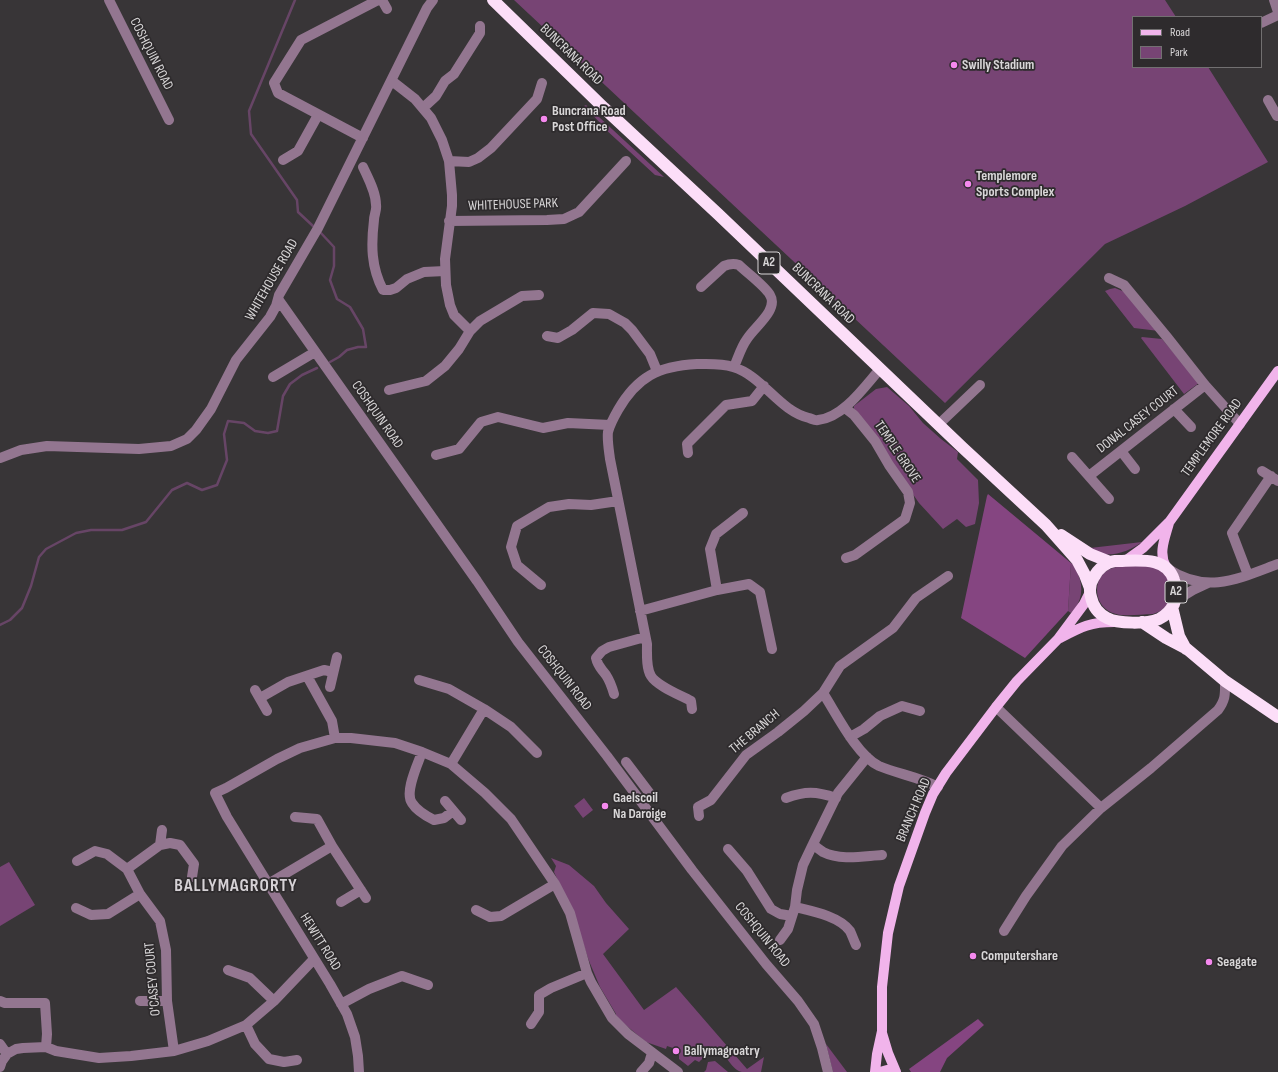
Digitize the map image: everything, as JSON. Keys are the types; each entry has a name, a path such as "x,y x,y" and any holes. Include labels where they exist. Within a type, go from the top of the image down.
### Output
{"highway":[{"name":"BUNCRANA ROAD","path":"493,0 604,108 718,214 938,425 1046,525 1077,560 1085,575 1090,590"},
{"name":"BUNCRANA ROAD","path":"1046,525 1090,554 1110,562"},
{"name":"A2","path":"1110,562 1147,561 1161,564 1167,568 1172,575 1176,588 1174,604 1179,636 1187,649"},
{"path":"1090,590 1094,576 1099,570 1110,562"},
{"name":"A2","path":"1090,590 1094,607 1100,614 1108,619 1118,622 1142,622 1158,619 1167,613 1174,604"},
{"name":"A2","path":"1142,622 1166,638 1187,649 1225,681 1278,717"}],"main road":[{"name":"TEMPLEMORE ROAD","path":"1125,561 1143,548 1170,521 1278,371"},
{"name":"TEMPLEMORE ROAD","path":"1167,568 1163,560 1162,549 1170,521"},
{"name":"BRANCH ROAD","path":"875,1072 882,1031 882,987 888,933 899,886 933,794 946,773 996,707 1017,681 1058,639 1084,604 1090,590"},
{"name":"BRANCH ROAD","path":"1058,639 1095,622 1118,622"},
{"name":"BRANCH ROAD","path":"882,1031 895,1072"},
{"path":"880,1072 886,1070 895,1072"}],"street":[{"name":"COSHQUIN ROAD","path":"108,0 169,120"},
{"path":"363,138 278,93 274,83 301,40 378,0"},
{"name":"WHITEHOUSE ROAD","path":"0,458 21,450 46,446 139,449 171,446 187,439 196,430 211,409 236,360 276,306 278,299 318,228 432,0"},
{"path":"1262,22 1278,13 1274,0"},
{"path":"423,108 436,96 445,81 454,74 480,33 480,26"},
{"name":"WHITEHOUSE PARK","path":"392,81 415,98 431,118 442,140 449,161 452,206 444,259 446,285 450,305 454,315 470,331"},
{"path":"449,161 468,162 478,158 491,148 537,99 542,83"},
{"path":"283,160 298,151 318,115"},
{"name":"WHITEHOUSE PARK","path":"449,221 547,220 564,218 579,212 626,161"},
{"path":"363,167 372,189 376,205 373,250 374,265 377,278 383,290 396,288 407,279 424,272 445,271"},
{"path":"702,287 724,266 735,264 739,265 768,291 772,298 771,309 758,326 751,332 734,367"},
{"path":"1109,278 1124,285 1205,385 1240,424"},
{"path":"389,390 426,381 445,366 459,349 470,331 480,321 522,296 539,295"},
{"name":"COSHQUIN ROAD","path":"278,299 477,581 518,642 692,870 806,1012 814,1024 828,1072"},
{"path":"547,336 558,338 572,330 593,313 609,314 632,330 650,354 657,371"},
{"path":"273,378 315,352"},
{"path":"692,709 691,701 658,683 650,676 645,637 610,459 608,434 610,425 625,398 642,380 657,371 681,365 720,364 734,367 747,373 800,416 818,420 832,416 845,408 880,369"},
{"path":"938,425 980,385"},
{"name":"DONAL CASEY COURT","path":"1089,476 1205,385"},
{"path":"688,453 687,444 726,405 752,401 764,386"},
{"name":"TEMPLE GROVE","path":"845,408 854,415 875,441 889,465 908,492 910,503 905,519 855,555 846,558"},
{"path":"1174,409 1191,427"},
{"path":"436,454 459,449 481,422 498,417 543,428 568,423 610,425"},
{"path":"1121,451 1135,469"},
{"path":"1072,457 1109,499"},
{"path":"1248,575 1232,533 1270,476"},
{"path":"541,585 517,565 511,547 517,526 549,507 569,504 590,505 618,501"},
{"path":"717,590 710,548 716,534 744,513"},
{"path":"1174,604 1193,590 1208,583 1226,581 1278,564"},
{"path":"1167,568 1181,576 1208,583"},
{"name":"THE BRANCH","path":"699,816 698,808 711,800 746,755 804,711 823,693 840,666 894,628 916,598 948,576"},
{"path":"640,611 717,590 749,584 760,592 772,649"},
{"path":"614,694 611,684 598,666 596,658 602,651 609,647 645,637"},
{"path":"330,687 337,658"},
{"path":"267,710 258,694 324,670 334,672"},
{"path":"307,676 332,721 336,738 351,738 395,743 452,764 485,793 510,819 555,884 570,913 587,972 591,982 612,1018 628,1034 678,1072"},
{"path":"419,680 449,689 484,709 511,727 537,753"},
{"path":"1004,931 1026,896 1062,846 1101,808 1151,768 1218,710 1224,702 1225,681"},
{"path":"823,693 850,737 867,757 878,765 923,780 938,787"},
{"path":"850,737 864,729 880,716 902,706 920,711"},
{"path":"996,707 1101,808"},
{"path":"452,764 484,709"},
{"name":"HEWITT ROAD","path":"336,738 300,748 215,793 226,817 347,1014 355,1037 359,1072"},
{"path":"422,752 409,789 411,803 423,814 434,820 444,818 453,811"},
{"path":"780,940 788,929 794,912 803,865 838,793 867,757"},
{"path":"626,762 651,796"},
{"path":"632,790 641,782"},
{"path":"786,798 800,793 822,794 836,798"},
{"path":"445,801 461,820"},
{"path":"295,816 317,819 332,846 363,894 341,902"},
{"path":"160,845 162,830"},
{"path":"77,861 95,851 107,854 127,869 160,845 170,843 180,845 194,864 192,877"},
{"path":"813,844 822,852 833,856 850,857 882,855"},
{"path":"268,884 332,846"},
{"path":"728,849 747,871 771,908 780,914 794,912 830,917 841,923 850,931 856,945"},
{"name":"O'CASEY COURT","path":"127,869 140,894 160,921 166,950 167,1001 174,1051"},
{"path":"476,910 490,917 502,916 555,884"},
{"path":"76,908 91,915 108,914 140,894"},
{"path":"0,1067 7,1054 16,1049 23,1048 46,1047 56,1051 99,1058 174,1051 208,1041 246,1025 274,1001 314,959"},
{"path":"228,970 250,978 274,1001"},
{"path":"531,1024 539,1012 539,995 587,972"},
{"path":"341,1004 369,989 402,976 428,985"},
{"path":"0,1001 5,1003 45,1003 47,1034 46,1047"},
{"path":"140,1001 167,1001"},
{"path":"246,1025 255,1044 269,1058 284,1062 296,1060"},
{"path":"0,1044 7,1054"},
{"path":"642,1072 649,1064 652,1053"}],"green space":[{"name":"Templemore Sports Complex","path":"514,0 1165,0 1175,16 1132,16 1132,68 1209,68 1268,162 1185,206 1105,244 945,403"},
{"path":"586,105 664,177 655,175 604,128 584,106"},
{"path":"1115,288 1125,292 1159,331 1134,328 1105,291"},
{"path":"1141,338 1162,339 1199,383 1184,394"},
{"path":"887,387 909,406 923,423 958,452 957,459 978,480 979,503 975,524 966,527 957,519 943,529 919,503 854,409 854,406 876,389"},
{"path":"1142,542 1133,548 1109,555 1096,552 1090,548"},
{"path":"1071,563 1074,565 1080,579 1081,595 1078,604 1071,613 1068,611"},
{"path":"1150,565 1156,567 1169,578 1170,595 1164,608 1153,614 1125,615 1116,614 1103,606 1099,600 1097,586 1099,580 1104,574 1110,569 1119,566"},
{"path":"584,798 593,810 583,818 574,806"},
{"path":"551,858 569,865 594,886 606,903 629,929 603,954 644,1010 676,987 747,1069 764,1057 761,1072 738,1071 719,1049 710,1051 699,1062 695,1060 688,1066 679,1059 679,1050 667,1046 666,1049 646,1042 616,1017 616,1014 600,987 589,961 571,908 554,872 556,866"},
{"path":"9,862 35,905 0,926 0,867"},
{"path":"826,1044 847,1072 833,1072"},
{"path":"715,1061 728,1072 704,1072 708,1062"}],"shaded area":[{"path":"988,494 1071,563 1068,611 1025,658 961,618"},
{"path":"978,1019 984,1025 947,1058 940,1072 911,1072 909,1069"}],"waterway":[{"path":"295,0 249,111 251,134 297,200 298,212 313,226"},
{"path":"320,232 334,247 334,266 330,280 337,299 350,307 363,329 366,347 358,347 347,350 330,362"},
{"path":"0,625 10,620 22,608 31,586 39,557 46,549 76,533 91,530 122,530 146,522 172,490 187,483 202,490 217,485 227,460 224,434 228,421 244,423 255,431 268,433 277,431 283,396 290,384 302,375 317,368"}],"place":[{"name":"Swilly Stadium","path":"954,65"},
{"name":"Buncrana Road Post Office","path":"544,119"},
{"name":"Templemore Sports Complex","path":"968,184"},
{"name":"Gaelscoil Na Daroige","path":"605,806"},
{"name":"Computershare","path":"973,956"},
{"name":"Seagate","path":"1209,962"},
{"name":"Ballymagroatry","path":"676,1051"}],"district":[{"name":"BALLYMAGRORTY","path":"236,886"}]}
